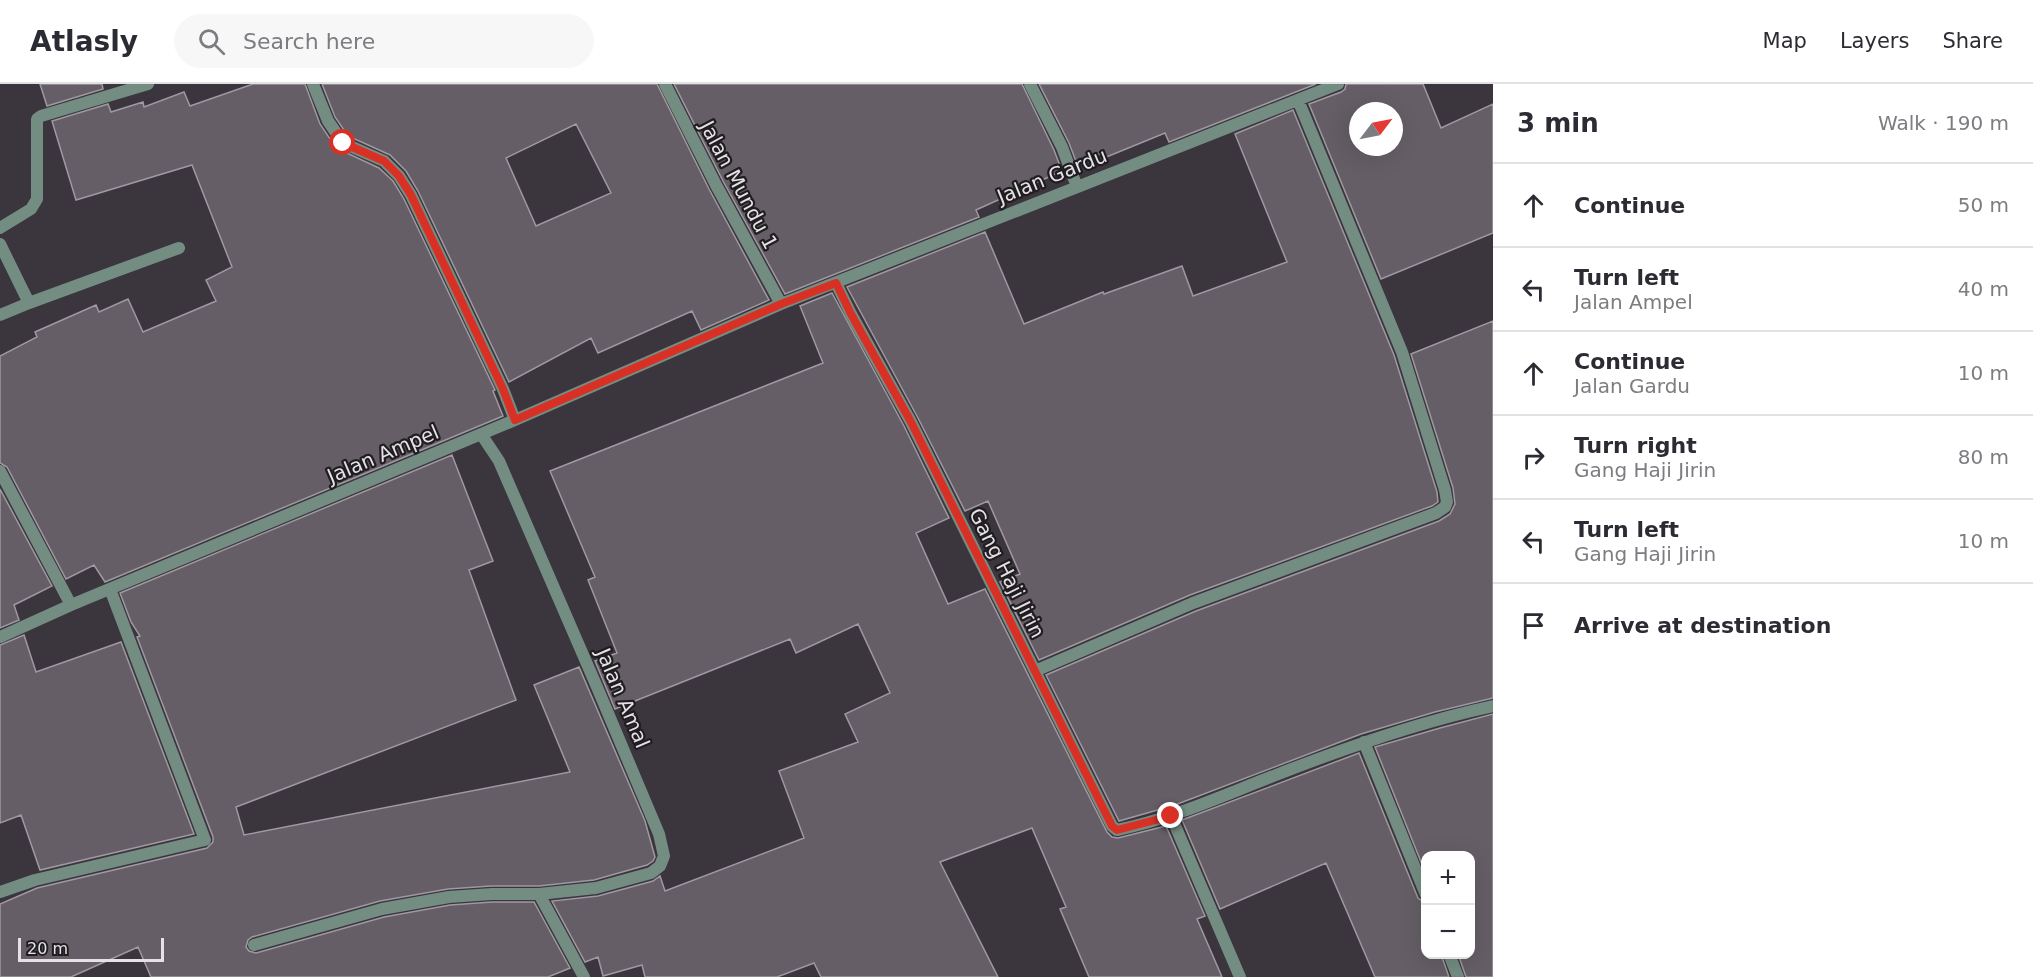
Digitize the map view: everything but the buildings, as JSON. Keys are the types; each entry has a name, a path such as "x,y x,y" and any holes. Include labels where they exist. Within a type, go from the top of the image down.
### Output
{"street":[{"path":"0,228 31,209 37,199 37,119 148,84"},
{"path":"313,84 328,121 343,143 384,161 399,176 411,195 503,389 515,420"},
{"name":"Jalan Mundu 1","path":"665,84 716,185 781,304"},
{"path":"1029,84 1062,147 1077,187"},
{"name":"Jalan Gardu","path":"781,304 1338,84"},
{"path":"1035,671 1193,603 1399,528 1445,507 1447,502 1445,490 1404,358 1298,100"},
{"path":"0,244 29,303"},
{"path":"0,315 179,248"},
{"name":"Gang Haji Jirin","path":"836,283 911,422 1112,826 1117,830 1171,816"},
{"name":"Jalan Ampel","path":"0,638 71,605 515,420 781,304"},
{"name":"Jalan Amal","path":"481,434 499,461 593,677 659,834 664,856 660,866 651,873 596,888 539,894"},
{"path":"0,471 71,605"},
{"path":"0,892 35,880 205,840 110,589"},
{"path":"1240,977 1171,816 1364,742 1428,721 1493,706"},
{"path":"1364,742 1421,885"},
{"path":"254,945 382,909 438,899 492,894 539,894 584,977"},
{"path":"1451,959 1458,977"}],"route":[{"path":"343,143 384,161 399,176 411,195 503,389 515,420 781,304 836,283 911,422 1112,826 1117,830 1124,829 1171,816"}]}
